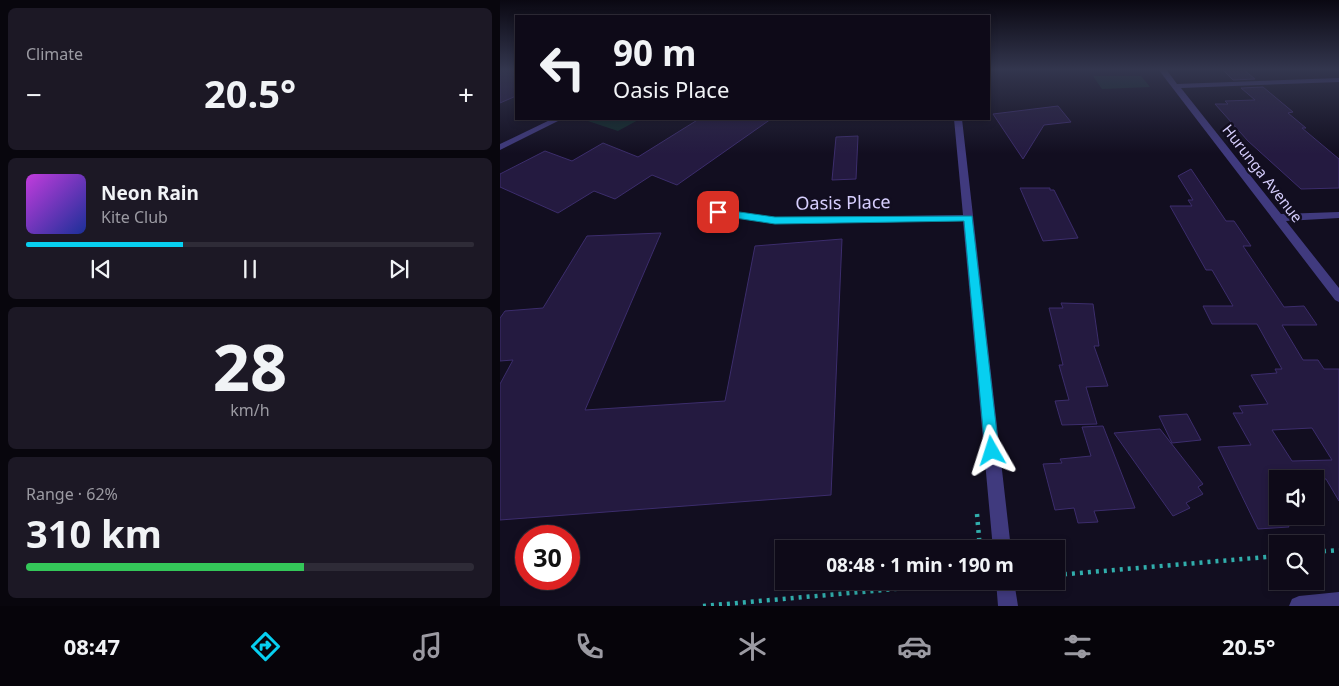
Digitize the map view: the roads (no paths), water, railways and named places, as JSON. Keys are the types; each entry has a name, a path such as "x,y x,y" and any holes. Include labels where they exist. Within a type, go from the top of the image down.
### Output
{"street":[{"name":"Hurunga Avenue","path":"1186,97 1339,297"},
{"path":"500,147 556,120"},
{"path":"958,120 1001,540"},
{"name":"Oasis Place","path":"718,212 775,221 968,218"},
{"path":"1278,218 1339,215"},
{"path":"1006,590 1008,606"},
{"path":"1298,606 1337,604"}]}
